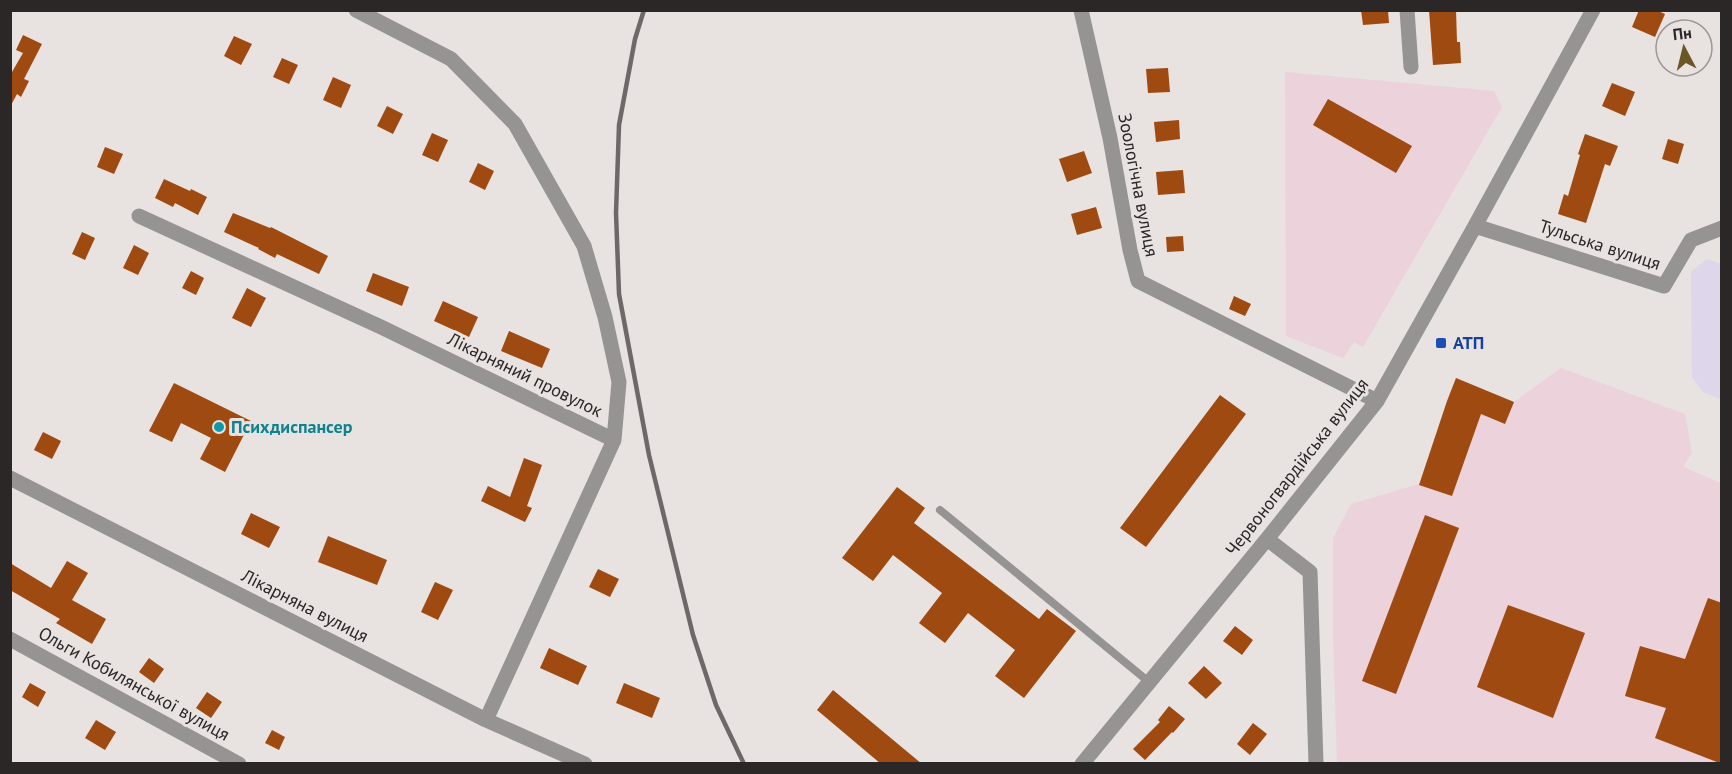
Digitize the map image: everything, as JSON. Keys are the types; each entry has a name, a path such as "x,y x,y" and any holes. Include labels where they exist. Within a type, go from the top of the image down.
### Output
{"street":[{"path":"356,10 451,59 515,124 584,246 605,317 619,382 614,440"},
{"name":"Зоологічна вулиця","path":"1081,10 1110,138 1130,250 1138,281 1377,401"},
{"path":"1407,10 1411,67"},
{"name":"Червоногвардійська вулиця","path":"1082,764 1377,401 1593,10"},
{"name":"Лікарняний провулок","path":"139,216 381,327 614,440 486,720"},
{"name":"Тульська вулиця","path":"1475,226 1664,286 1691,240 1722,228"},
{"name":"Лікарняна вулиця","path":"10,478 486,720 585,764"},
{"path":"1267,539 1310,572 1316,764"},
{"name":"Ольги Кобилянської вулиця","path":"10,639 239,764"}],"lane":[{"path":"940,510 1149,682"}],"shaded area":[{"path":"1285,72 1494,91 1502,107 1363,347 1354,342 1343,358 1286,336"},
{"path":"1707,259 1721,264 1721,399 1703,392 1692,377 1691,272"},
{"path":"1561,368 1685,414 1692,453 1683,467 1721,483 1721,763 1337,763 1333,538 1351,504 1419,484 1456,378 1514,402"}],"building":[{"path":"1361,10 1388,10 1389,23 1363,25"},
{"path":"1429,10 1456,10 1457,42 1460,42 1461,63 1433,65"},
{"path":"1639,10 1656,10 1665,14 1663,18 1654,18 1654,37 1632,27"},
{"path":"23,35 42,44 24,79 29,81 21,97 17,94 10,107 10,71 12,72 23,53 16,50"},
{"path":"234,36 252,44 241,65 224,56"},
{"path":"282,58 298,65 289,84 273,77"},
{"path":"1168,68 1170,92 1148,93 1146,69"},
{"path":"333,77 351,85 341,108 323,100"},
{"path":"1612,83 1635,92 1625,116 1602,106"},
{"path":"1328,99 1412,146 1396,173 1313,125"},
{"path":"387,106 403,114 393,134 377,126"},
{"path":"1179,120 1180,139 1156,142 1154,122"},
{"path":"432,133 448,140 438,162 422,155"},
{"path":"1585,134 1618,146 1610,166 1605,164 1586,223 1558,214 1564,194 1568,196"},
{"path":"1668,139 1684,144 1678,164 1662,159"},
{"path":"105,147 123,154 114,174 97,167"},
{"path":"1084,151 1092,173 1067,182 1059,159"},
{"path":"478,163 494,171 485,190 469,182"},
{"path":"1183,170 1185,193 1158,195 1156,172"},
{"path":"164,179 207,197 198,215 175,203 173,207 155,198"},
{"path":"1096,207 1102,228 1077,235 1071,214"},
{"path":"233,213 271,227 328,256 319,274 277,254 275,258 224,232"},
{"path":"82,232 95,238 85,260 72,254"},
{"path":"1183,236 1184,251 1167,252 1166,237"},
{"path":"134,245 149,253 138,275 123,268"},
{"path":"191,271 204,278 196,295 182,288"},
{"path":"373,273 409,287 402,306 366,291"},
{"path":"247,288 266,298 251,327 232,318"},
{"path":"1234,296 1251,304 1245,316 1229,309"},
{"path":"443,301 478,317 469,337 434,321"},
{"path":"509,331 550,349 542,368 501,351"},
{"path":"1456,378 1514,402 1505,424 1481,414 1452,496 1419,485"},
{"name":"Психдиспансер","path":"174,383 251,421 225,472 200,459 211,438 181,423 172,442 149,431"},
{"path":"1220,395 1246,414 1146,547 1120,528"},
{"path":"43,432 61,441 52,459 34,450"},
{"path":"524,458 542,465 527,506 532,508 525,522 481,501 488,486 510,497"},
{"path":"897,487 925,508 914,523 1039,619 1047,609 1076,631 1024,698 995,676 1015,650 968,613 945,643 919,623 942,593 893,555 873,581 842,558"},
{"path":"251,513 280,527 269,548 241,534"},
{"path":"1425,515 1459,528 1396,694 1362,681"},
{"path":"328,536 387,560 377,585 318,562"},
{"path":"67,561 88,573 72,600 106,619 92,644 56,623 60,619 10,590 10,563 51,588"},
{"path":"598,569 619,579 610,597 589,587"},
{"path":"435,582 453,590 438,620 421,612"},
{"path":"1708,598 1722,603 1722,764 1655,738 1666,708 1625,696 1640,646 1685,659"},
{"path":"1508,605 1585,633 1553,718 1477,687"},
{"path":"1235,626 1253,640 1242,655 1223,641"},
{"path":"549,648 587,666 578,685 540,668"},
{"path":"149,658 164,669 154,683 139,672"},
{"path":"1204,666 1222,683 1206,699 1188,683"},
{"path":"30,683 46,692 38,707 22,697"},
{"path":"624,683 660,698 652,718 616,703"},
{"path":"833,690 922,764 881,764 817,710"},
{"path":"207,692 222,702 211,718 196,708"},
{"path":"1169,706 1185,719 1145,760 1133,749 1160,722 1158,720"},
{"path":"96,720 116,732 105,750 85,738"},
{"path":"1253,723 1267,734 1250,755 1237,744"},
{"path":"272,730 285,737 279,750 265,743"}],"railway":[{"path":"644,10 635,39 619,125 616,213 619,294 649,455 693,635 716,705 744,764"}],"place":[{"name":"АТП","path":"1441,343"},
{"name":"Психдиспансер","path":"219,427"}]}
